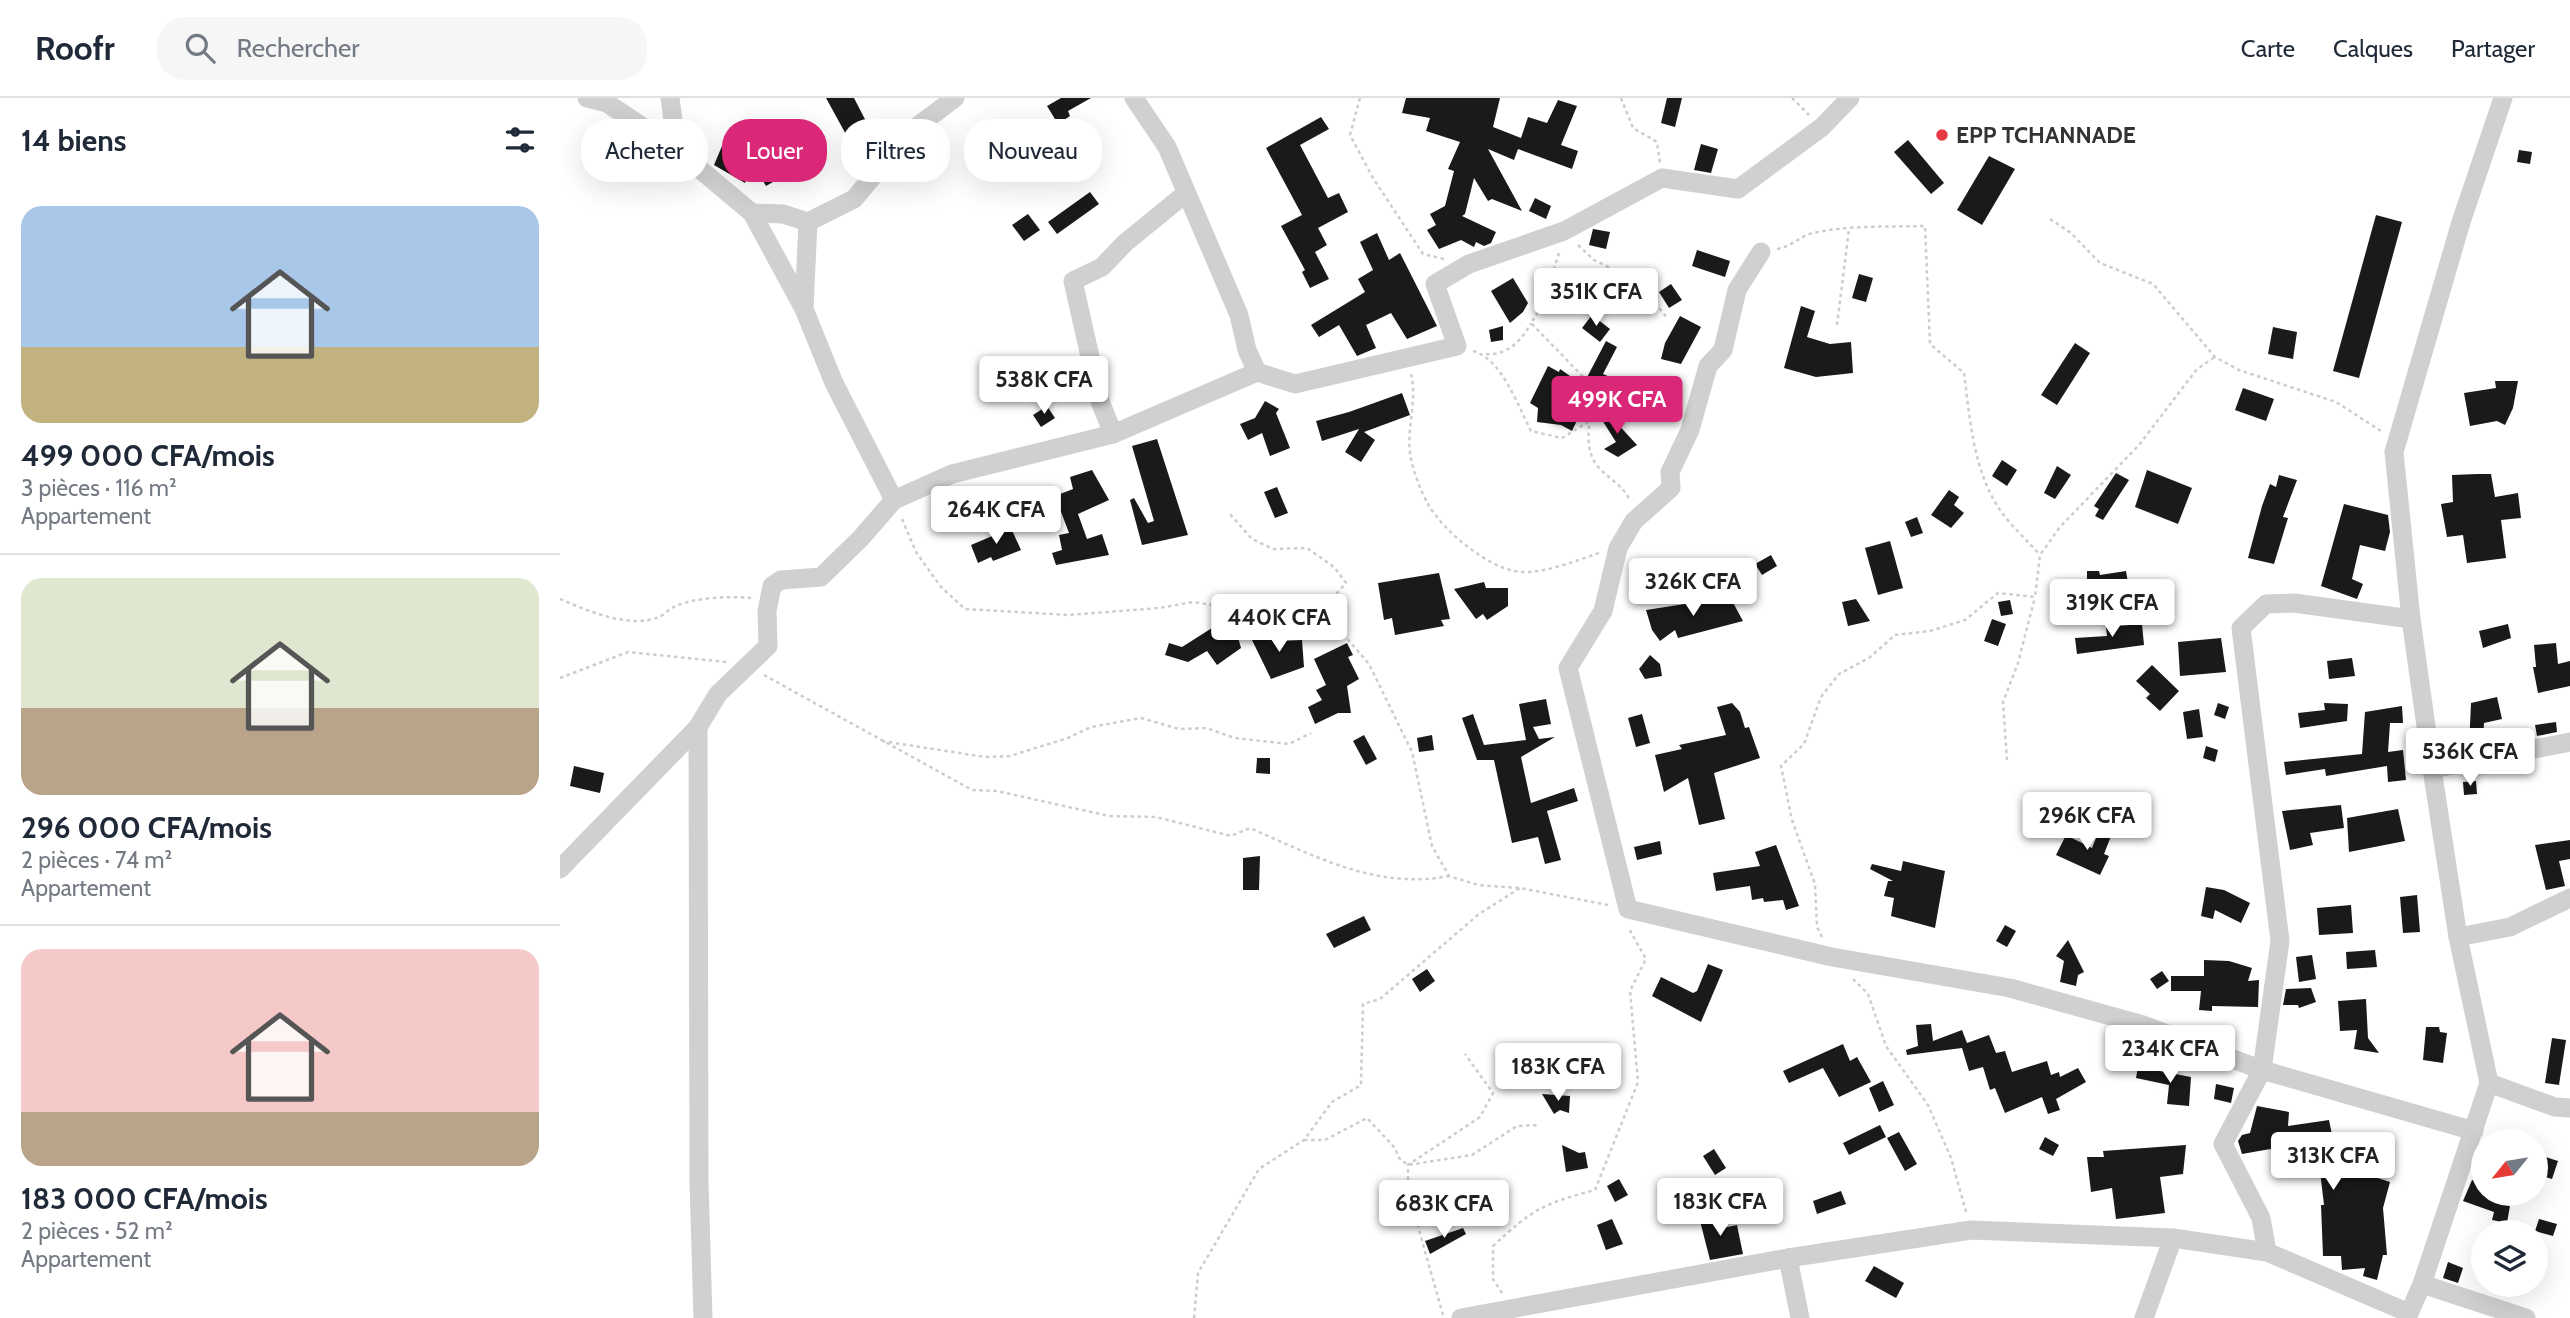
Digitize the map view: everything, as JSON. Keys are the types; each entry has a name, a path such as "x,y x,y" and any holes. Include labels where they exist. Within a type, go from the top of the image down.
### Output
{"street":[{"path":"587,98 607,103 631,119"},
{"path":"670,98 673,119"},
{"path":"752,212 783,214 808,222 854,199 911,131 955,98"},
{"path":"1135,98 1167,147 1185,194 1240,315 1248,350 1257,372"},
{"path":"560,869 698,727 718,694 768,646 772,586 781,580 821,577 861,538 894,500 952,474 1113,434 1257,372 1295,384 1457,346 1435,284 1469,264 1564,231 1662,178 1738,189 1822,127 1850,98"},
{"path":"2475,1129 2489,1083 2458,937 2432,769 2410,618 2394,452 2461,222 2503,98"},
{"path":"708,176 752,212 804,309 835,383 894,500"},
{"path":"1113,434 1100,401 1073,281 1102,267 1125,243 1185,194"},
{"path":"804,309 808,222"},
{"path":"1760,252 1737,290 1723,350 1708,366 1690,430 1670,472 1671,488 1634,521 1618,548 1603,611 1568,668 1628,909 1832,957 2010,988 2143,1025 2262,1070 2471,1130"},
{"path":"2267,1252 2261,1218 2223,1144 2262,1070 2280,941 2241,628 2266,604 2294,603 2410,618"},
{"path":"698,727 699,1182 703,1318"},
{"path":"2432,769 2570,742"},
{"path":"2458,937 2510,927 2570,898"},
{"path":"2489,1083 2555,1107 2570,1108"},
{"path":"1461,1318 1788,1258 1971,1230 2174,1238 2267,1252 2408,1316 2422,1284 2471,1140"},
{"path":"2144,1318 2174,1238"},
{"path":"1788,1258 1800,1318"},
{"path":"2422,1284 2526,1318"}],"path":[{"path":"1360,98 1350,135 1373,178 1423,254 1469,264"},
{"path":"1621,98 1633,128 1657,142 1662,178"},
{"path":"1792,98 1822,127"},
{"path":"2050,219 2071,233 2100,263 2153,284 2214,357 2239,370 2336,402 2388,435 2394,452"},
{"path":"1760,252 1787,248 1810,234 1849,229 1925,226 1930,344 1964,373 1973,442 1986,482 2001,510 2040,555"},
{"path":"1837,325 1849,229"},
{"path":"1457,346 1496,355 1521,340 1550,285 1564,231 1594,260 1637,281 1668,319"},
{"path":"1531,323 1591,385 1594,396 1588,422 1593,460 1629,497 1634,521"},
{"path":"1485,354 1507,385 1531,431 1562,438 1588,422"},
{"path":"1408,357 1414,385 1411,457 1428,505 1452,533 1486,561 1521,572 1567,564 1618,548"},
{"path":"2007,760 2003,702 2018,663 2035,597 2040,555 2060,527 2139,445 2174,395 2197,369 2214,357"},
{"path":"894,500 916,552 941,587 965,609 1081,615 1193,602 1289,611 1314,610 1330,601 1346,583 1334,567 1307,548 1273,549 1252,539 1229,513"},
{"path":"1971,1230 1951,1158 1928,1105 1886,1046 1868,995 1832,957 1818,927 1815,884 1792,820 1781,766 1804,744 1821,696 1839,674 1869,658 1895,635 1930,631 1965,620 1998,593 2035,597"},
{"path":"560,600 607,616 640,620 660,617 686,602 715,597 769,600"},
{"path":"1289,611 1296,632 1320,639 1344,635 1369,664 1412,752 1432,846 1449,876"},
{"path":"1311,733 1289,744 1235,738 1206,728 1179,729 1141,719 1091,727 1068,738 1010,756 985,757 875,739 972,790 997,791 1109,816 1156,817 1231,836 1250,828 1330,863 1367,874 1419,882 1449,876 1478,885 1520,888 1628,909 1628,930 1646,959 1630,992 1638,1082 1595,1190 1552,1202 1528,1214 1493,1246 1493,1279 1512,1310"},
{"path":"1194,1318 1198,1273 1259,1169 1304,1140 1332,1102 1361,1085 1363,1004 1380,999 1479,914 1520,888"},
{"path":"1408,1165 1480,1117 1493,1093 1465,1054"},
{"path":"1304,1140 1325,1140 1367,1118 1395,1148 1399,1158 1408,1165 1472,1155 1517,1126 1541,1125"},
{"path":"1408,1165 1408,1191 1444,1318"}],"building":[{"path":"826,98 854,98 865,119 841,119 841,125"},
{"path":"1061,98 1091,98 1068,111 1070,116 1066,119 1055,119 1047,106"},
{"path":"1406,98 1500,98 1493,127 1521,138 1528,117 1547,123 1558,100 1577,106 1561,145 1578,151 1572,169 1518,149 1514,160 1488,149 1522,211 1492,199 1488,201 1474,178 1465,214 1462,216 1496,232 1491,243 1484,246 1476,242 1474,247 1461,240 1439,249 1427,230 1436,225 1430,214 1445,206 1454,171 1448,169 1460,142 1426,131 1430,118 1402,113"},
{"path":"1667,98 1682,98 1675,127 1661,123"},
{"path":"1321,117 1329,129 1300,145 1328,198 1339,193 1348,212 1318,228 1327,245 1315,252 1329,279 1310,288 1302,272 1305,270 1281,226 1302,215 1266,148"},
{"path":"1908,140 1944,183 1931,194 1894,152"},
{"path":"1701,144 1718,149 1711,173 1694,170"},
{"path":"722,146 722,170 714,165"},
{"path":"2519,150 2532,152 2530,164 2517,162"},
{"path":"1989,156 2015,169 1982,225 1957,210"},
{"path":"1090,192 1099,204 1057,234 1048,222"},
{"path":"1535,198 1551,206 1546,219 1529,211"},
{"path":"1028,214 1040,230 1024,241 1012,225"},
{"path":"2376,215 2402,222 2359,378 2333,371"},
{"path":"1593,229 1610,232 1606,249 1589,245"},
{"path":"1377,233 1389,260 1400,253 1437,326 1407,339 1391,313 1366,325 1376,348 1357,356 1339,325 1319,337 1311,325 1365,292 1358,279 1373,270 1360,242"},
{"path":"1697,250 1730,261 1725,277 1692,266"},
{"path":"1859,274 1873,278 1866,302 1852,298"},
{"path":"1513,278 1528,303 1523,312 1510,323 1491,291"},
{"path":"1671,284 1682,300 1669,308 1659,292"},
{"path":"1801,306 1815,311 1807,337 1830,344 1851,342 1853,373 1816,377 1784,368"},
{"path":"1592,315 1610,329 1600,342 1582,328"},
{"path":"1680,316 1701,327 1681,364 1661,359 1665,343"},
{"path":"1503,326 1503,340 1491,342 1489,330"},
{"path":"2273,327 2297,332 2293,359 2268,354"},
{"path":"1606,341 1617,347 1603,374 1635,388 1670,396 1667,411 1621,402 1586,389 1590,393 1572,431 1561,425 1537,422 1538,408 1530,403 1548,366 1559,372 1560,369 1583,385"},
{"path":"2075,343 2090,353 2057,405 2041,395"},
{"path":"2495,381 2518,381 2513,408 2505,425 2497,421 2470,426 2464,393 2496,388"},
{"path":"2243,388 2274,399 2266,421 2235,410"},
{"path":"1402,393 1410,415 1364,432 1375,440 1361,462 1345,452 1359,429 1322,441 1316,421"},
{"path":"1265,401 1279,409 1276,413 1290,448 1270,456 1262,433 1248,440 1240,424 1255,418"},
{"path":"1047,406 1055,418 1041,427 1033,415"},
{"path":"1603,408 1637,445 1618,457 1604,449 1616,442 1597,412"},
{"path":"1157,439 1188,535 1142,545 1130,500 1134,498 1148,523 1154,521 1132,446"},
{"path":"2002,460 2017,470 2007,486 1992,476"},
{"path":"2057,466 2071,475 2055,499 2044,493"},
{"path":"1092,470 1109,500 1078,514 1087,539 1102,534 1109,555 1056,565 1052,553 1062,550 1059,535 1069,533 1055,496 1073,489 1070,477"},
{"path":"2147,470 2192,488 2178,524 2135,507"},
{"path":"2116,473 2129,480 2103,520 2095,516 2099,509 2094,506"},
{"path":"2491,474 2495,497 2518,493 2521,518 2501,520 2506,558 2467,563 2463,535 2447,537 2441,504 2453,502 2452,475"},
{"path":"2279,475 2297,480 2283,517 2288,518 2274,564 2248,558 2270,484 2276,487"},
{"path":"1277,487 1288,513 1275,518 1264,492"},
{"path":"1949,490 1959,497 1954,505 1964,513 1951,528 1931,515"},
{"path":"2344,504 2388,515 2390,532 2385,551 2360,545 2352,579 2363,584 2357,599 2321,586"},
{"path":"1917,517 1923,533 1911,537 1905,522"},
{"path":"1011,528 1021,550 993,561 991,557 978,563 971,545"},
{"path":"1890,541 1903,588 1878,595 1865,548"},
{"path":"1771,555 1777,566 1762,575 1755,564"},
{"path":"2087,571 2099,571 2100,575 2126,571 2130,595 2071,602 2070,588 2087,588"},
{"path":"1439,573 1450,619 1441,620 1444,626 1395,635 1392,618 1384,620 1378,583"},
{"path":"1484,582 1486,588 1508,588 1508,606 1487,620 1483,614 1476,619 1454,589"},
{"path":"1730,597 1743,621 1678,638 1675,630 1660,641 1652,630 1646,610"},
{"path":"1856,599 1870,621 1848,626 1842,602"},
{"path":"2010,600 2013,614 2001,616 1998,602"},
{"path":"1992,619 2006,624 1998,646 1984,641"},
{"path":"1223,621 1225,624 1234,623 1241,648 1217,665 1207,651 1188,662 1165,655 1169,643 1182,647"},
{"path":"2142,624 2144,645 2077,654 2075,638 2107,636 2106,627"},
{"path":"2508,624 2511,638 2483,648 2479,631"},
{"path":"1281,633 1282,641 1302,640 1304,667 1271,679 1251,638"},
{"path":"2221,638 2226,672 2180,676 2178,642"},
{"path":"1347,643 1353,655 1348,657 1359,679 1347,686 1351,713 1338,713 1315,724 1308,707 1322,700 1316,690 1326,685 1314,659"},
{"path":"2556,643 2558,664 2570,661 2570,686 2538,693 2533,667 2536,667 2534,645"},
{"path":"1650,655 1660,664 1662,676 1645,679 1639,669"},
{"path":"2352,658 2355,676 2329,679 2327,661"},
{"path":"2152,665 2179,691 2160,711 2146,698 2150,694 2136,681"},
{"path":"2497,697 2502,719 2484,723 2483,746 2469,748 2471,703"},
{"path":"1546,699 1551,724 1533,727 1539,739 1555,737 1521,757 1531,803 1574,788 1578,801 1547,811 1561,860 1545,864 1538,837 1512,843 1494,760 1477,760 1462,718 1473,714 1484,745 1526,740 1519,704"},
{"path":"1732,703 1740,712 1745,728 1749,727 1760,758 1714,773 1725,819 1699,825 1688,778 1664,792 1655,755 1682,749 1679,745 1726,735 1717,707"},
{"path":"2218,703 2229,707 2225,719 2214,715"},
{"path":"2324,703 2348,704 2347,721 2300,728 2298,713 2325,710"},
{"path":"2402,706 2403,723 2390,723 2388,752 2403,750 2406,780 2388,782 2387,766 2326,776 2325,769 2286,775 2284,762 2362,754 2365,712"},
{"path":"2199,709 2203,737 2187,739 2183,712"},
{"path":"1642,714 1650,743 1636,747 1628,718"},
{"path":"2556,722 2557,732 2537,736 2535,725"},
{"path":"1364,735 1377,759 1366,765 1353,741"},
{"path":"1432,735 1434,750 1419,752 1417,738"},
{"path":"2206,746 2218,750 2215,762 2203,758"},
{"path":"1257,758 1270,758 1270,774 1256,773"},
{"path":"574,766 604,773 600,793 570,786"},
{"path":"2476,781 2477,794 2464,795 2463,782"},
{"path":"2055,794 2067,800 2055,824 2043,818"},
{"path":"2341,805 2344,828 2310,833 2313,845 2290,850 2282,811"},
{"path":"2398,809 2405,841 2349,852 2347,818"},
{"path":"2101,826 2113,831 2104,854 2109,856 2100,875 2056,855 2066,835 2092,848"},
{"path":"2570,840 2570,859 2559,861 2565,886 2546,890 2535,845"},
{"path":"1660,841 1662,854 1637,860 1634,847"},
{"path":"1776,845 1799,906 1786,910 1783,900 1752,900 1750,886 1716,891 1713,873 1760,866 1755,852"},
{"path":"1260,856 1259,890 1243,890 1243,858"},
{"path":"1903,861 1945,871 1935,928 1891,916 1894,898 1884,896 1888,881 1893,881 1870,869 1872,864 1901,871"},
{"path":"2206,887 2224,890 2250,903 2241,923 2215,910 2213,919 2201,916"},
{"path":"2417,895 2420,932 2403,933 2400,897"},
{"path":"2351,905 2353,933 2319,935 2317,908"},
{"path":"1364,916 1371,930 1334,948 1326,934"},
{"path":"2005,925 2016,931 2007,947 1996,941"},
{"path":"2068,940 2084,972 2078,975 2076,986 2060,982 2064,961 2056,956"},
{"path":"2375,950 2377,967 2347,969 2346,952"},
{"path":"2312,955 2316,979 2299,982 2296,957"},
{"path":"2204,960 2229,961 2252,968 2248,981 2259,980 2258,1007 2212,1006 2212,1011 2199,1010 2201,991 2171,991 2171,976 2204,976"},
{"path":"1708,964 1723,970 1701,1022 1652,996 1661,977 1693,993 1697,991"},
{"path":"1427,969 1435,981 1420,992 1412,979"},
{"path":"2162,971 2169,981 2157,989 2150,979"},
{"path":"2311,988 2316,1002 2299,1008 2298,1005 2283,1005 2286,989"},
{"path":"2366,999 2368,1038 2379,1053 2354,1049 2357,1030 2340,1031 2338,1001"},
{"path":"1931,1024 1933,1041 1962,1030 1967,1043 1989,1035 1996,1053 2005,1051 2012,1072 2047,1061 2051,1075 2059,1072 2060,1077 2078,1068 2086,1082 2056,1099 2060,1110 2048,1114 2042,1097 2005,1113 1995,1088 1990,1090 1983,1067 1969,1071 1962,1048 1907,1055 1906,1050 1918,1046 1916,1025"},
{"path":"2426,1027 2439,1027 2440,1032 2447,1033 2443,1063 2423,1060"},
{"path":"2552,1038 2566,1040 2559,1085 2545,1083"},
{"path":"1843,1044 1850,1061 1857,1057 1871,1082 1839,1097 1823,1068 1789,1083 1783,1071"},
{"path":"2138,1067 2191,1077 2189,1106 2167,1104 2169,1085 2136,1078"},
{"path":"1883,1081 1894,1105 1879,1112 1869,1088"},
{"path":"2216,1084 2234,1088 2231,1103 2214,1099"},
{"path":"1542,1094 1570,1096 1569,1113 1560,1110 1554,1114"},
{"path":"2257,1106 2289,1112 2288,1126 2329,1120 2339,1169 2347,1168 2390,1182 2383,1208 2387,1255 2383,1255 2377,1280 2363,1276 2365,1268 2342,1270 2341,1256 2323,1256 2321,1205 2324,1205 2320,1171 2323,1170 2317,1138 2275,1143 2276,1148 2242,1154 2238,1141 2242,1135 2250,1133"},
{"path":"1880,1125 1886,1137 1849,1155 1843,1143"},
{"path":"1899,1132 1917,1164 1905,1171 1887,1138"},
{"path":"2045,1137 2059,1145 2053,1156 2039,1149"},
{"path":"1562,1145 1579,1153 1585,1152 1588,1168 1566,1172"},
{"path":"2186,1145 2183,1174 2160,1177 2165,1213 2116,1219 2112,1188 2091,1192 2087,1157 2104,1157 2103,1151"},
{"path":"1714,1149 1726,1168 1715,1175 1703,1156"},
{"path":"2548,1158 2558,1161 2552,1179 2548,1178"},
{"path":"1619,1179 1628,1195 1615,1202 1607,1186"},
{"path":"2471,1182 2471,1204 2463,1201"},
{"path":"1841,1191 1846,1204 1817,1214 1813,1201"},
{"path":"2477,1206 2510,1206 2508,1220 2492,1220 2494,1212"},
{"path":"1698,1213 1707,1217 1714,1213 1723,1228 1737,1225 1743,1254 1710,1260"},
{"path":"1612,1219 1623,1244 1606,1250 1597,1225"},
{"path":"2548,1222 2557,1224 2553,1236 2548,1235"},
{"path":"1463,1228 1466,1234 1430,1254 1425,1241"},
{"path":"2448,1262 2463,1268 2458,1283 2443,1278"},
{"path":"1874,1266 1904,1283 1896,1298 1865,1281"}],"place":[{"name":"EPP TCHANNADE","path":"1942,135"}]}
